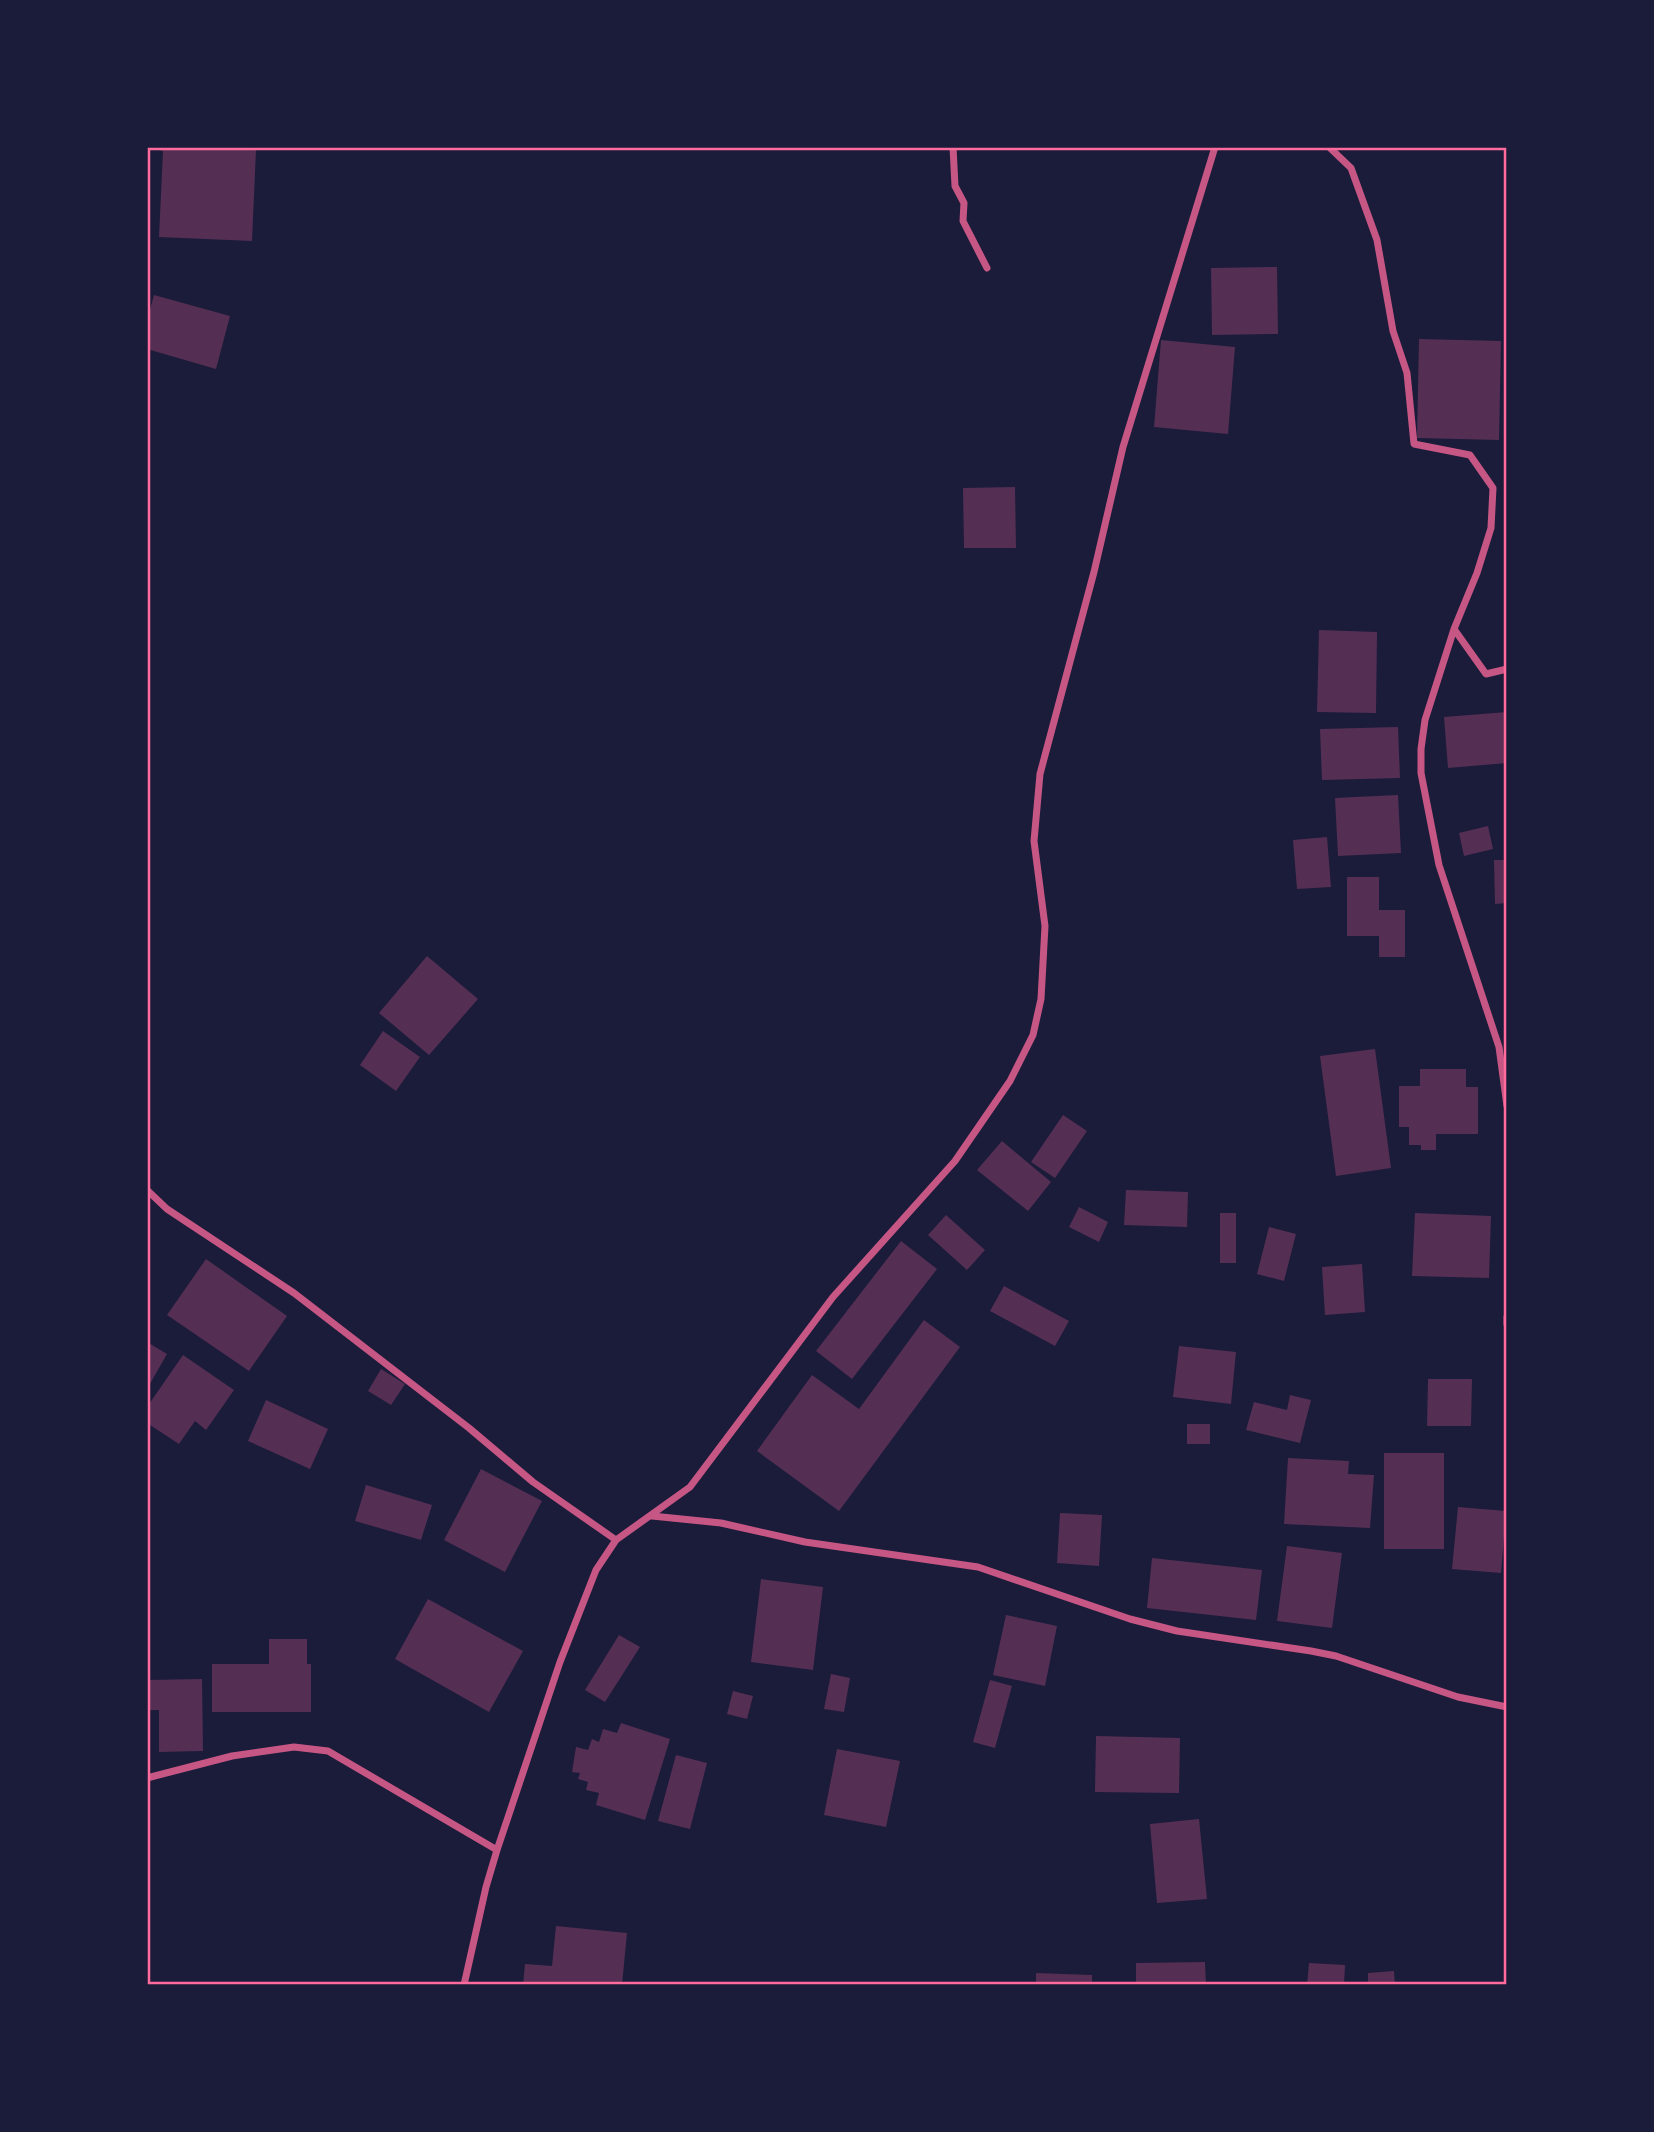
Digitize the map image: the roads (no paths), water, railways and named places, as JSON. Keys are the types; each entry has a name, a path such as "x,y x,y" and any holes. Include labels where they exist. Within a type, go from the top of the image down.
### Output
{"street":[{"path":"953,147 955,186 964,203 963,221 986,268"},
{"path":"464,1985 497,1850 560,1662 596,1570 616,1540 690,1487 833,1297 955,1161 1010,1081 1033,1035 1041,999 1045,926 1034,841 1040,774 1094,572 1123,447 1215,147"},
{"path":"1329,147 1351,168 1377,240 1393,331 1407,373 1414,444 1470,455 1493,488 1491,528 1477,573 1454,628 1425,720 1421,773 1439,865 1494,1029 1507,1106"},
{"path":"1454,628 1486,674 1507,669"},
{"path":"147,1190 167,1209 294,1293 469,1428 533,1482 616,1540"},
{"path":"1507,1317 1507,1324"},
{"path":"652,1516 721,1523 805,1542 978,1567 1130,1619 1177,1631 1311,1651 1348,1660 1458,1697 1507,1707"},
{"path":"147,1778 244,1754 294,1747 328,1751 497,1850"}]}
